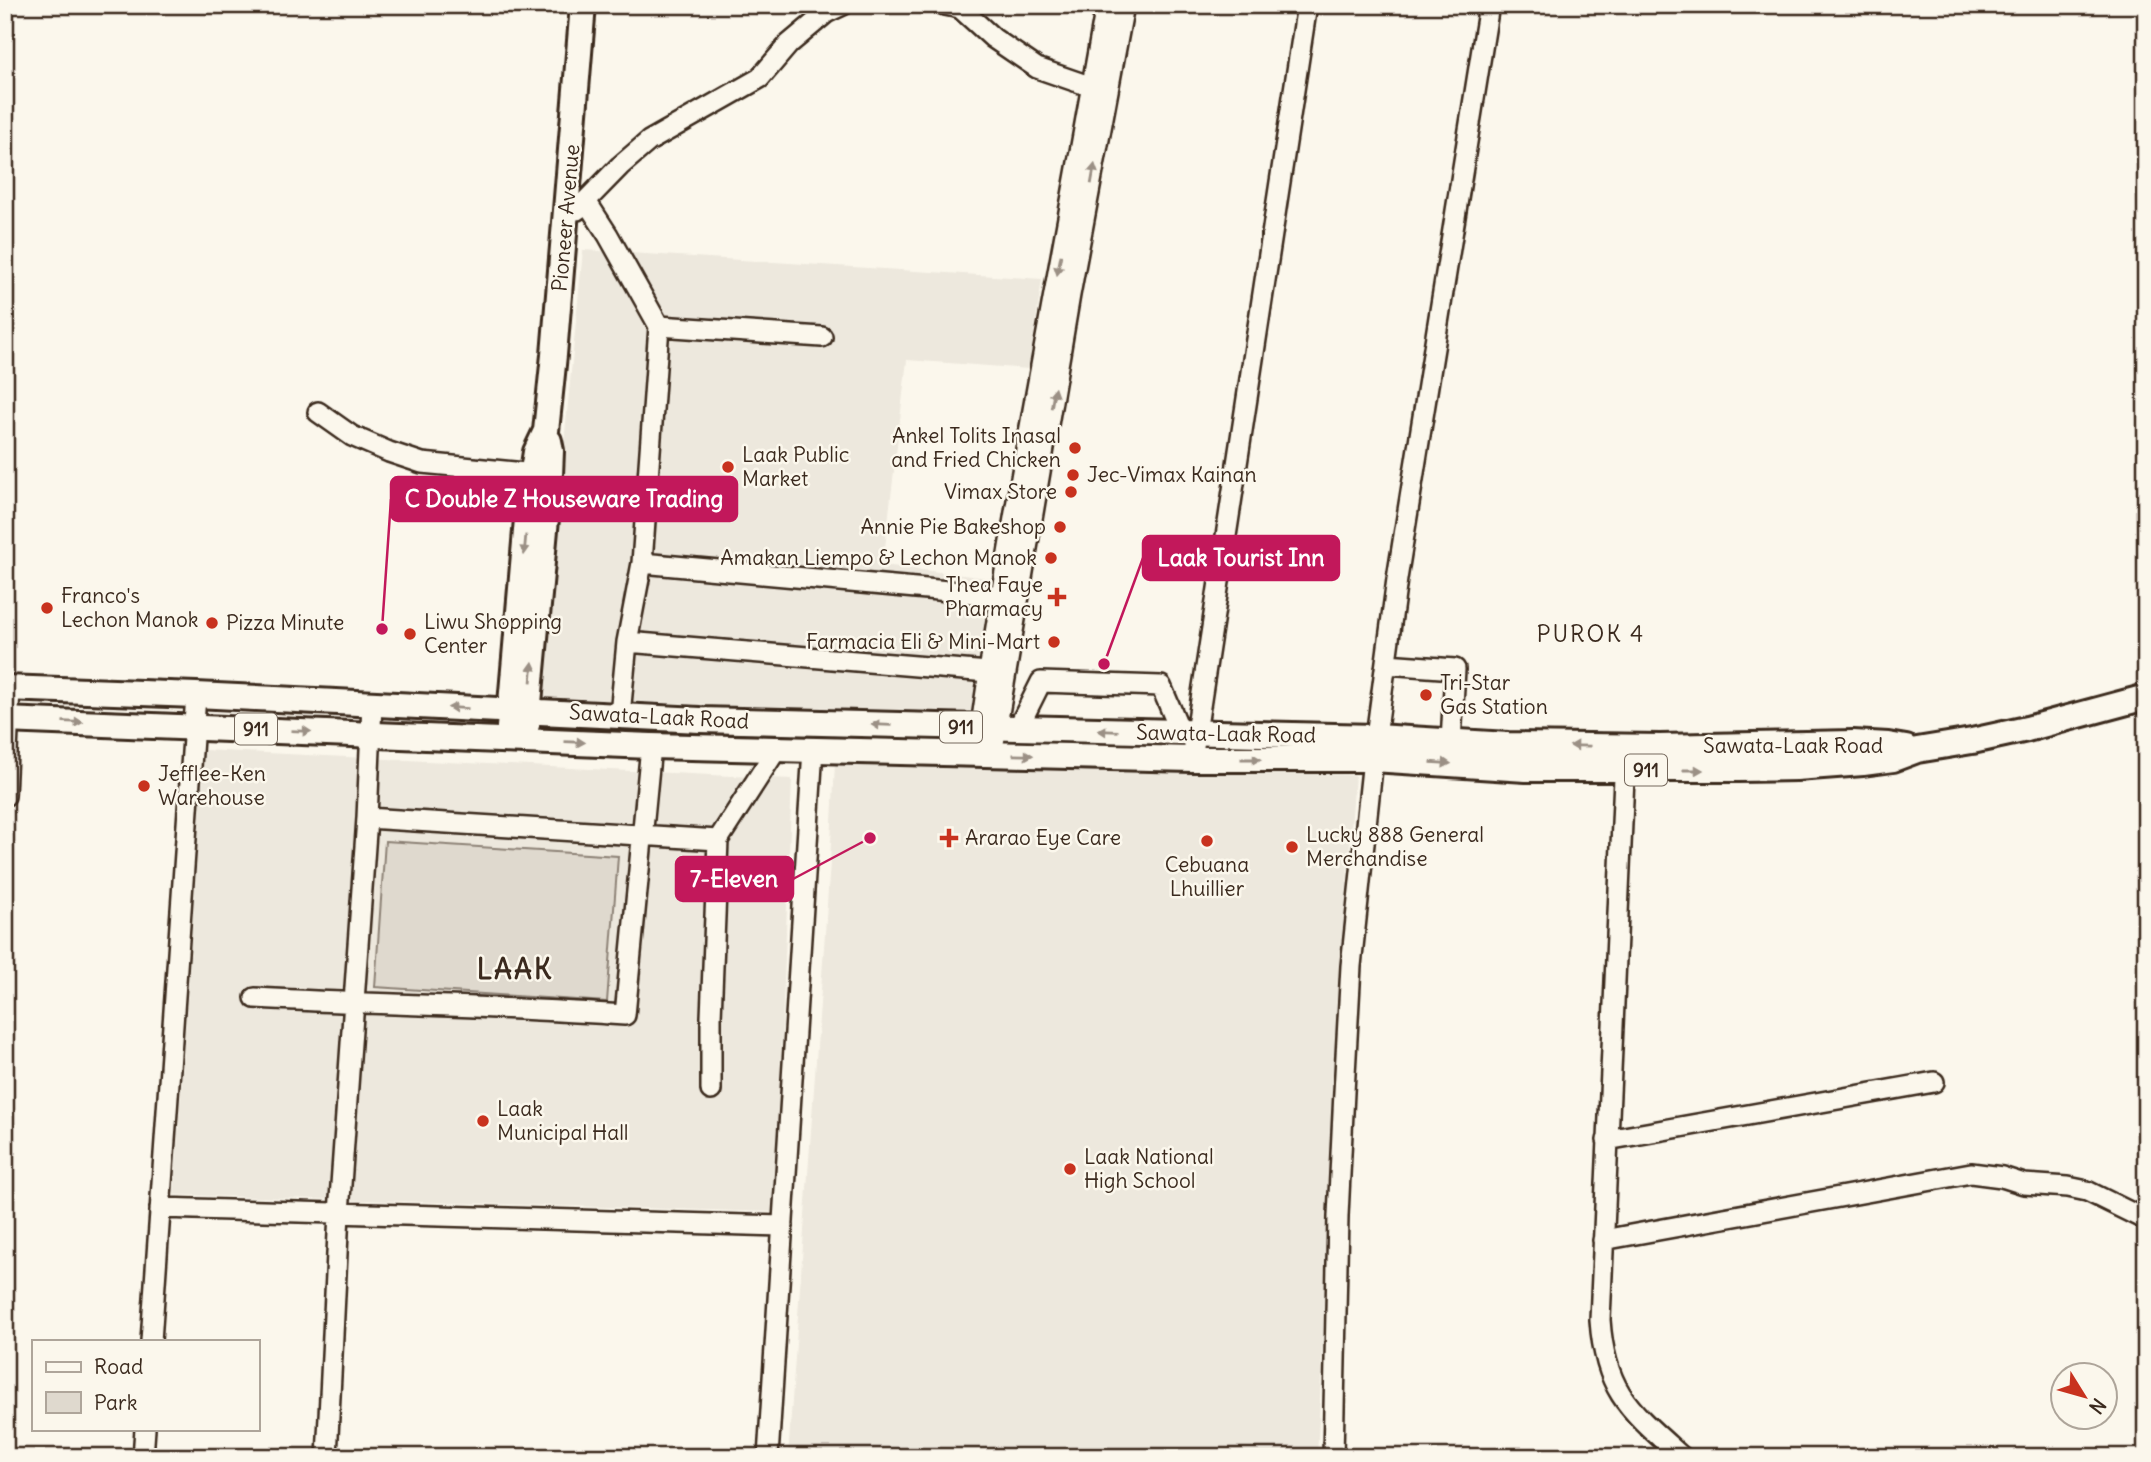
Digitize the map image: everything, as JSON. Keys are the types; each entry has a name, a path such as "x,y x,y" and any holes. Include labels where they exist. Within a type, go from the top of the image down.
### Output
{"main road":[{"name":"Pioneer Avenue","path":"517,740 542,474 536,452 545,430 555,355 583,5"},
{"name":"Sawata-Laak Road","path":"8,688 700,720 1189,733 1374,748 1526,769 1625,758"},
{"name":"Sawata-Laak Road","path":"7,720 650,746 1192,759 1451,742 1508,745 1625,758 1810,768 1893,759 1917,750 2027,729 2146,697"}],"street":[{"path":"566,221 643,145 760,78 789,44 826,13 843,5"},
{"path":"945,5 960,8 993,38 1037,68 1092,87"},
{"path":"1010,597 1050,313 1106,5"},
{"path":"998,728 996,673 1068,309 1124,5"},
{"path":"1192,759 1189,733 1307,5"},
{"path":"1333,1457 1343,1092 1351,967 1374,748 1397,579 1489,5"},
{"path":"586,201 659,326 642,563 627,642 620,715"},
{"path":"659,326 822,337"},
{"path":"318,412 352,436 422,463 542,474"},
{"path":"642,563 1010,597"},
{"path":"627,642 996,673"},
{"path":"1386,664 1455,669 1451,742"},
{"path":"984,755 998,728 1041,682 1161,686 1189,733"},
{"path":"5,796 8,688"},
{"path":"151,1340 196,695"},
{"path":"327,1457 339,1213 367,818 372,704"},
{"path":"255,998 494,1006 625,1015 650,746"},
{"path":"711,1090 718,840 778,747"},
{"path":"768,1457 813,749"},
{"path":"1625,758 1600,1320 1606,1367 1615,1387 1645,1424 1682,1457"},
{"path":"367,818 718,840"},
{"path":"1607,1140 1934,1082"},
{"path":"1603,1240 1970,1173 2002,1177 2024,1185 2068,1187 2087,1191 2146,1220"},
{"path":"160,1208 783,1226"},
{"path":"143,1457 145,1430"}],"shaded area":[{"name":"Laak Public Market","path":"583,250 1042,279 1029,369 907,360 883,565 995,579 973,717 539,697"},
{"path":"204,750 792,779 775,1212 174,1195"},
{"name":"Laak National High School","path":"835,763 1355,775 1317,1457 788,1457"}],"green space":[{"path":"385,841 618,856 607,1002 375,987"}],"place":[{"name":"Ankel Tolits Inasal and Fried Chicken","path":"1075,448"},
{"name":"Laak Public Market","path":"728,467"},
{"name":"Jec-Vimax Kainan","path":"1073,475"},
{"name":"Vimax Store","path":"1071,492"},
{"name":"Annie Pie Bakeshop","path":"1060,527"},
{"name":"Amakan Liempo & Lechon Manok","path":"1051,558"},
{"name":"Thea Faye Pharmacy","path":"1057,597"},
{"name":"Franco's Lechon Manok","path":"47,608"},
{"name":"Pizza Minute","path":"212,623"},
{"name":"C Double Z Houseware Trading","path":"382,629"},
{"name":"Liwu Shopping Center","path":"410,634"},
{"name":"Farmacia Eli & Mini-Mart","path":"1054,642"},
{"name":"Laak Tourist Inn","path":"1104,664"},
{"name":"Tri-Star Gas Station","path":"1426,695"},
{"name":"Jefflee-Ken Warehouse","path":"144,786"},
{"name":"7-Eleven","path":"870,838"},
{"name":"Ararao Eye Care","path":"949,838"},
{"name":"Cebuana Lhuillier","path":"1207,841"},
{"name":"Lucky 888 General Merchandise","path":"1292,847"},
{"name":"Laak Municipal Hall","path":"483,1121"},
{"name":"Laak National High School","path":"1070,1169"}],"district":[{"name":"PUROK 4","path":"1591,634"},
{"name":"LAAK","path":"515,969"}]}
